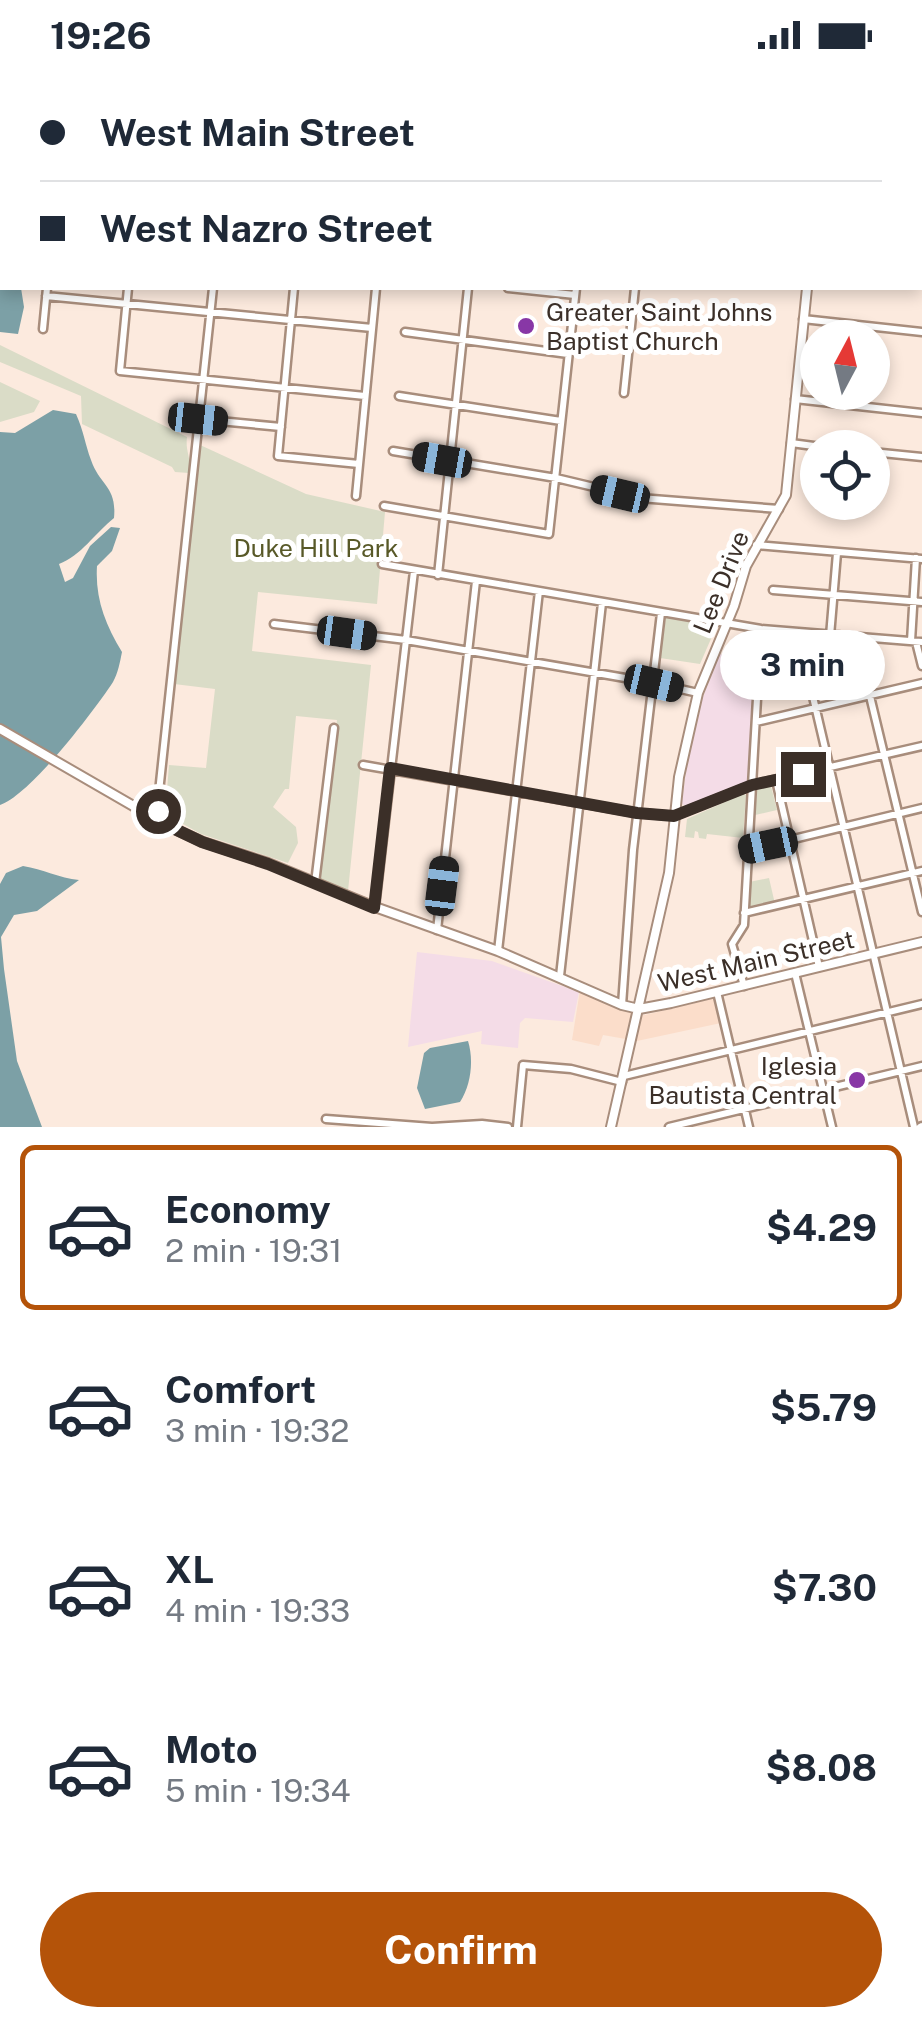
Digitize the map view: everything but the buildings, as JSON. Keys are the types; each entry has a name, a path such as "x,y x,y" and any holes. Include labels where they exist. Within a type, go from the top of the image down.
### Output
{"main road":[{"name":"Lee Drive","path":"804,320 807,290"},
{"name":"Lee Drive","path":"612,1127 669,873 684,748 698,694 755,546 778,509 789,481 800,355"},
{"name":"West Main Street","path":"0,729 156,820 202,842 560,976 622,1005 640,1009 922,942"}],"street":[{"path":"128,290 120,371 365,396"},
{"path":"156,820 213,290"},
{"path":"294,290 278,456 359,464"},
{"path":"356,496 376,290"},
{"path":"438,575 468,290"},
{"path":"624,393 635,290"},
{"path":"384,506 549,534 576,291"},
{"path":"43,329 46,292 127,304 372,328"},
{"path":"890,329 922,332"},
{"path":"405,332 568,354"},
{"path":"399,396 561,421"},
{"path":"795,399 922,413"},
{"path":"198,419 281,428"},
{"path":"791,444 800,445"},
{"path":"393,451 556,478 640,498 778,509"},
{"path":"890,454 922,457"},
{"path":"755,546 919,558 916,642 922,666"},
{"path":"830,636 837,553"},
{"path":"382,564 725,623 916,642"},
{"path":"374,908 414,571"},
{"path":"437,930 476,581"},
{"path":"773,590 918,601"},
{"path":"498,952 539,592"},
{"path":"560,976 602,603"},
{"path":"622,1005 637,813 662,613"},
{"path":"274,624 406,640 698,694"},
{"path":"744,986 732,944 744,926 761,628"},
{"path":"798,632 900,1071 918,1127"},
{"path":"856,638 922,912"},
{"path":"756,722 922,683"},
{"path":"315,883 334,728"},
{"path":"363,764 637,813 674,816 752,785 922,746"},
{"path":"776,780 819,967"},
{"path":"748,850 922,808"},
{"path":"744,914 922,871"},
{"path":"795,973 832,1127"},
{"path":"716,992 750,1127"},
{"path":"517,1127 523,1065 623,1079 922,1004"},
{"path":"669,1127 922,1066"},
{"path":"326,1119 432,1127 508,1127"}],"shaded area":[{"path":"719,654 757,658 749,785 687,807 682,804 696,716"},
{"path":"417,952 492,961 579,992 573,1022 525,1018 520,1023 518,1048 481,1044 482,1031 408,1047"},
{"path":"580,990 633,1014 645,1015 715,998 721,1023 637,1041 603,1035 599,1046 572,1040"}],"green space":[{"path":"0,345 187,437 189,473 175,472 172,467 82,424 81,396 0,362"},
{"path":"0,382 40,401 34,412 0,422"},
{"name":"Duke Hill Park","path":"198,444 306,494 385,512 377,604 258,592 252,651 371,665 348,891 318,878 337,720 296,716 289,789 273,807 296,827 298,843 288,863 201,834 165,814 169,765 206,768 215,689 174,684 196,459 200,455"},
{"path":"666,617 717,625 700,664 660,658"},
{"path":"771,786 777,810 755,815 757,790"},
{"path":"743,794 743,838 707,834 706,839 699,838 695,831 694,838 685,837 687,819"},
{"path":"769,878 775,904 751,910 749,882"}],"water":[{"path":"0,290 21,290 24,307 18,334 0,332"},
{"path":"53,410 76,414 91,460 110,492 114,507 114,518 81,550 59,564 65,582 73,578 90,546 111,527 120,528 112,551 97,566 97,578 102,610 122,652 113,682 77,731 28,786 0,805 0,432 15,433"},
{"path":"23,866 79,880 37,911 14,915 1,937 17,1061 42,1127 0,1127 0,884 6,873"},
{"path":"468,1041 470,1072 460,1102 425,1109 417,1088 424,1053 430,1048"}],"place":[{"name":"Greater Saint Johns Baptist Church","path":"526,326"},
{"name":"Iglesia Bautista Central","path":"857,1080"}],"route":[{"path":"158,811 156,820 202,842 268,864 374,908 390,768 637,813 674,816 752,785 803,774"}]}
